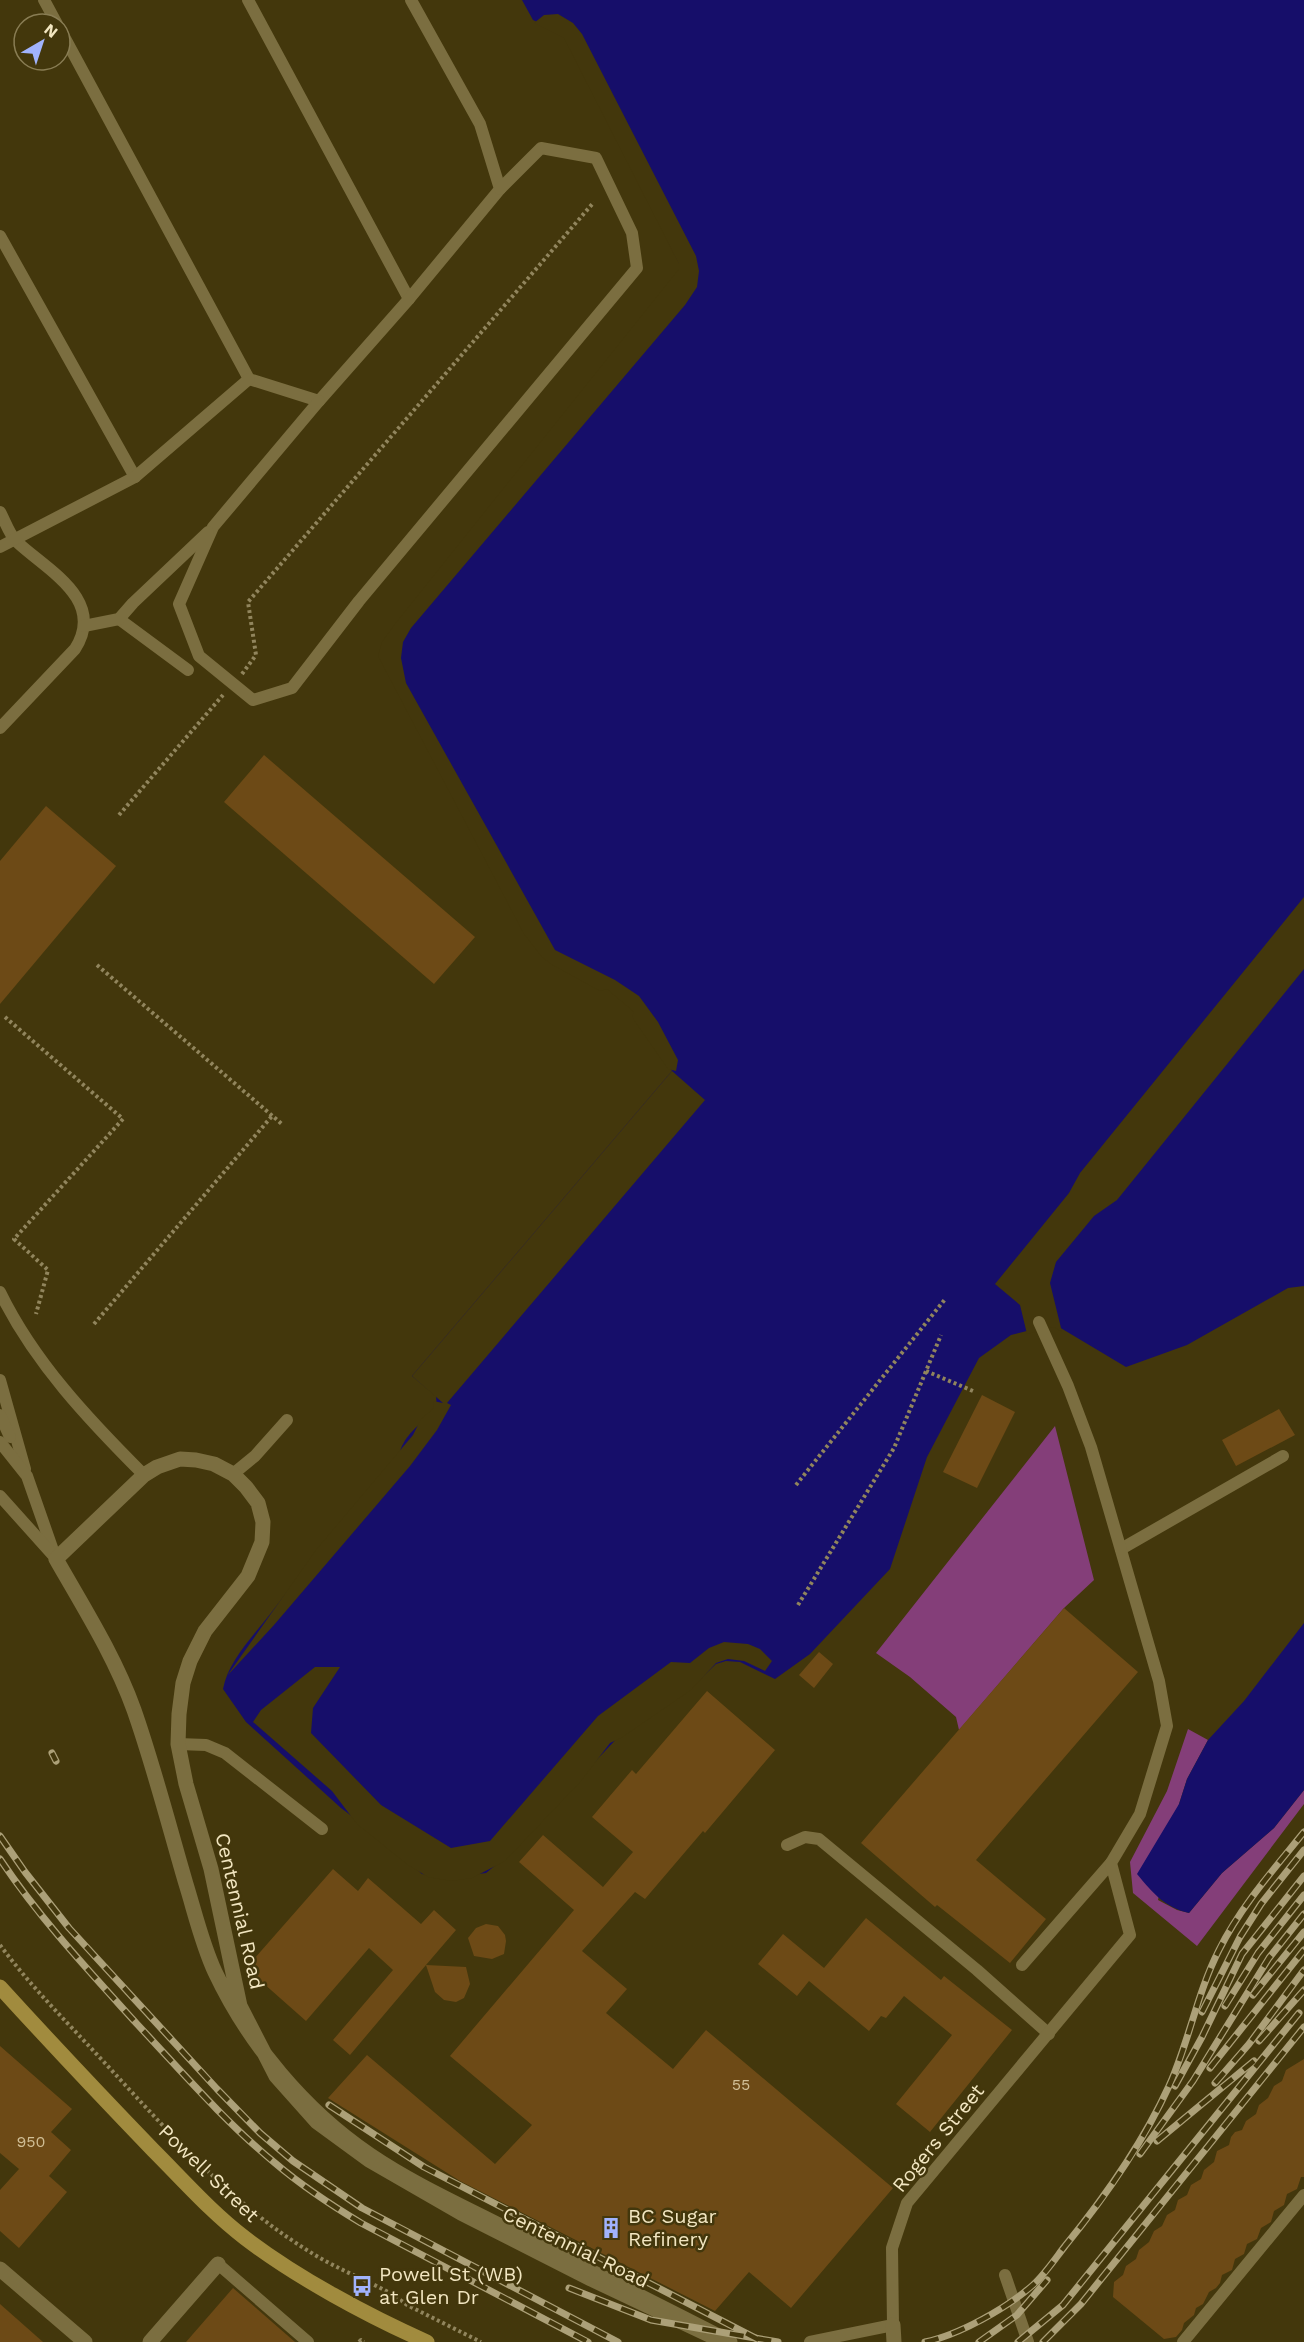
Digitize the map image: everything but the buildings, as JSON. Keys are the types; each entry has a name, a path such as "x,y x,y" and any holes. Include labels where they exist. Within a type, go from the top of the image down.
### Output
{"main road":[{"name":"Powell Street","path":"2,1990 206,2205 283,2264 334,2294 427,2342"}],"street":[{"name":"Centennial Road","path":"56,1559 144,1475 157,1467 180,1459 214,1464 234,1474 258,1503 263,1522 262,1542 248,1575 205,1631 190,1661 182,1693 178,1744 186,1784 211,1869 240,2006 276,2076 317,2122 369,2160 461,2213 591,2279 724,2342"},
{"path":"56,1559 113,1663 134,1710 201,1934 214,1970 248,2030 278,2070 309,2104 371,2156 431,2190 730,2342"},
{"path":"150,2342 218,2264"},
{"path":"0,2269 85,2342"},
{"path":"893,2325 894,2342"}],"lane":[{"path":"248,0 409,299"},
{"path":"411,0 480,124 500,189"},
{"path":"72,51 249,379 319,401"},
{"path":"84,626 120,619 133,603 213,527 409,299 500,189 542,148 596,158 632,233 638,267 358,601 292,688 253,700 199,656 179,604 213,527"},
{"path":"0,236 135,477"},
{"path":"0,547 135,477 249,379"},
{"path":"0,512 14,539 65,580 75,595 84,626 81,639 75,649 0,728"},
{"path":"120,619 188,670"},
{"path":"0,1292 26,1340 54,1376 144,1475"},
{"path":"1022,1965 1111,1863 1140,1814 1167,1726 1159,1682 1091,1447 1068,1386 1039,1322"},
{"path":"0,1380 27,1476 56,1559"},
{"path":"0,1415 27,1476"},
{"path":"234,1474 255,1456 287,1420"},
{"path":"0,1432 27,1476"},
{"path":"0,1442 27,1476"},
{"path":"1121,1549 1283,1456"},
{"path":"0,1496 56,1559"},
{"path":"178,1744 206,1745 225,1753 322,1829"},
{"path":"787,1845 805,1837 819,1839 977,1970 1049,2034"},
{"name":"Rogers Street","path":"893,2325 892,2248 907,2203 1130,1935 1111,1863"},
{"path":"1183,2342 1304,2195"},
{"path":"218,2264 308,2342"},
{"path":"1005,2275 1028,2342"},
{"path":"810,2342 893,2325"}],"path":[{"path":"119,814 256,655 248,602 594,202"},
{"path":"97,965 283,1125"},
{"path":"4,1017 123,1119 14,1239 48,1270 36,1314"},
{"path":"94,1324 272,1116"},
{"path":"796,1485 946,1298"},
{"path":"798,1605 894,1448 941,1335"},
{"path":"926,1371 973,1390"},
{"path":"0,1945 155,2117 189,2153 247,2207 299,2244 339,2268 481,2342"},
{"path":"359,2342 360,2340 364,2342"}],"shaded area":[{"path":"522,0 1304,0 1304,1286 1288,1288 1187,1345 1126,1367 1054,1324 1011,1335 979,1358 927,1457 890,1569 810,1654 775,1679 740,1662 726,1661 716,1664 693,1686 623,1732 503,1859 486,1873 448,1878 422,1874 386,1842 341,1808 246,1722 223,1689 230,1668 250,1639 318,1553 399,1457 408,1436 437,1409 436,1396 412,1376 672,1071 637,1011 606,986 553,962 381,656 682,269 567,36 533,20"},
{"path":"1055,1426 1094,1580 1064,1608 959,1730 956,1717 910,1677 876,1653"},
{"path":"1304,1623 1304,1790 1274,1828 1222,1873 1189,1913 1173,1907 1154,1893 1137,1874 1179,1804 1187,1779 1208,1740 1244,1701"},
{"path":"1188,1729 1208,1740 1187,1779 1179,1804 1158,1900 1177,1910 1189,1913 1222,1873 1274,1828 1304,1790 1304,1804 1197,1946 1133,1893 1130,1862 1167,1791"}],"pier":[{"path":"558,14 573,23 582,34 696,256 699,271 697,287 685,305 411,628 403,642 401,658 406,683 555,950 615,980 639,996 658,1022 678,1060 676,1071 668,1069 634,1020 632,1016 634,1012 607,989 600,991 551,964 542,957 524,934 378,656 382,642 395,624 679,269 679,264 564,38 534,23 544,15"},
{"path":"1304,897 1304,969 1117,1200 1094,1216 1056,1262 1050,1283 1062,1332 1054,1327 1027,1334 1020,1305 995,1284 1069,1193 1080,1173"},
{"path":"672,1071 705,1100 447,1403 451,1405 437,1430 410,1466 274,1625 227,1676 316,1550 413,1435 421,1419 434,1408 433,1401 443,1403 412,1376"},
{"path":"724,1642 748,1644 760,1649 772,1661 765,1671 744,1661 728,1659 716,1663 691,1690 621,1738 610,1743 581,1781 505,1861 472,1878 451,1881 428,1877 408,1865 357,1824 332,1791 253,1722 261,1710 315,1667 340,1667 313,1708 311,1733 381,1805 451,1848 490,1841 598,1716 671,1662 690,1663 709,1648"}],"railway":[{"path":"52,1753 56,1761"},
{"path":"925,2342 967,2327 1022,2294 1046,2271 1094,2209 1135,2150 1169,2086 1211,1966 1219,1950 1237,1918 1258,1888 1304,1832"},
{"path":"0,1836 69,1928 217,2089 260,2133 293,2161 362,2208 618,2342"},
{"path":"1202,2012 1240,1937 1261,1904 1304,1850"},
{"path":"0,1859 48,1924 137,2024 221,2113 285,2171 361,2223 588,2342"},
{"path":"1175,2086 1202,2037 1242,1954 1304,1876"},
{"path":"1225,2006 1258,1953 1304,1895"},
{"path":"1140,2154 1193,2081 1269,1958 1304,1914"},
{"path":"1253,1995 1304,1932"},
{"path":"1210,2068 1304,1950"},
{"path":"1215,2083 1249,2044 1304,1970"},
{"path":"1259,2041 1304,1990"},
{"path":"1018,2342 1063,2305 1299,2013"},
{"path":"1043,2342 1081,2304 1304,2027"},
{"path":"1157,2141 1254,2061"},
{"path":"329,2105 424,2167 763,2342"},
{"path":"979,2342 1017,2315 1047,2280"},
{"path":"569,2288 651,2320 778,2342"}],"place":[{"name":"BC Sugar Refinery","path":"611,2228"},
{"name":"Powell St (WB) at Glen Dr","path":"362,2286"}]}
